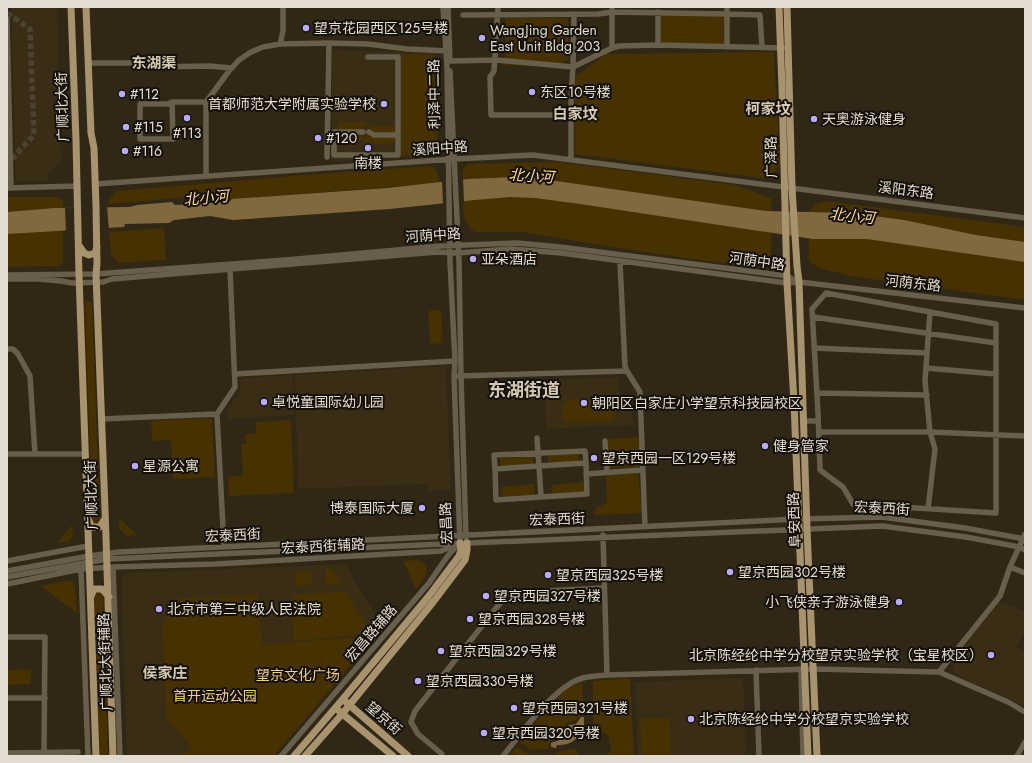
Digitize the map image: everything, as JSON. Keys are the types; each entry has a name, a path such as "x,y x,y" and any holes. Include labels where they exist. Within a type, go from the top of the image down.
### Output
{"main road":[{"name":"广顺北大街","path":"71,7 96,756"},
{"name":"广顺北大街","path":"86,7 91,133 94,148 97,234 96,274 106,556 110,567 108,596 113,756"},
{"name":"广泽路","path":"779,7 784,48 799,282"},
{"name":"广泽路","path":"787,7 784,48 784,187 787,279"},
{"path":"79,245 84,253 89,255 95,253 97,244"},
{"name":"阜安西路","path":"787,279 794,402 803,669 808,756"},
{"name":"阜安西路","path":"799,282 807,529 817,756"},
{"path":"88,519 92,528 100,527 105,519"},
{"name":"宏昌路","path":"294,756 428,597 455,561 463,543"},
{"name":"宏昌路","path":"306,756 434,601 461,565 466,555 463,543"},
{"path":"90,598 94,589 102,589 108,596"},
{"name":"望京街","path":"342,700 408,756"},
{"name":"望京街","path":"335,708 343,713 393,756"}],"street":[{"path":"280,44 283,31 283,7"},
{"name":"利泽中二路","path":"443,7 447,51 450,61 451,159"},
{"name":"利泽中二路","path":"448,7 447,66 452,178 450,253"},
{"path":"498,7 496,60 494,71 490,77 491,115 570,115"},
{"path":"727,7 727,47"},
{"path":"463,15 598,14 612,10 760,15 762,47"},
{"path":"612,10 612,48"},
{"path":"654,11 658,45"},
{"path":"571,159 570,115 574,14"},
{"path":"7,19 10,161 9,188 78,186"},
{"path":"327,157 329,43"},
{"path":"206,176 206,102 219,82 239,60 251,52 263,47 280,44 329,43 368,44 407,49 447,51"},
{"path":"450,61 496,60 573,67 619,46 658,45 784,48"},
{"path":"363,132 334,132 334,155 398,155 398,57 368,57"},
{"path":"89,63 232,68"},
{"path":"172,102 173,139 140,139 140,104 168,104 172,102 206,102"},
{"path":"369,132 374,135 398,135"},
{"path":"364,154 364,165"},
{"name":"溪阳中路","path":"95,184 451,159 533,155 784,187"},
{"name":"溪阳东路","path":"784,187 1025,218"},
{"name":"利泽中二路","path":"452,205 458,253"},
{"name":"河荫中路","path":"7,275 96,274 504,243 536,244 787,279 799,282"},
{"name":"河荫中路","path":"7,280 38,279 80,283 97,282 112,279 437,252 458,253 511,249 526,249 620,262 787,279"},
{"name":"宏昌路","path":"450,253 455,361 454,376 463,535"},
{"name":"宏昌路","path":"458,253 461,338 463,543"},
{"path":"620,262 626,371 640,392 645,527"},
{"path":"224,547 217,414 235,387 230,269"},
{"name":"河荫东路","path":"799,282 1025,308"},
{"path":"826,293 930,312 996,324 996,513 853,504 843,487 820,470 812,308 826,293"},
{"path":"928,509 935,449 930,432 925,381 930,312"},
{"path":"813,316 996,343"},
{"path":"814,348 927,353"},
{"path":"7,349 13,349 18,354 30,376 35,454"},
{"path":"235,374 455,361"},
{"path":"926,368 996,374"},
{"path":"454,376 626,371"},
{"path":"817,393 927,396"},
{"path":"101,419 217,414"},
{"path":"804,421 818,421"},
{"path":"819,432 930,432 1025,436"},
{"path":"537,438 541,497"},
{"path":"605,441 607,471"},
{"path":"586,451 587,494 496,500 494,455 538,453 586,451"},
{"path":"7,454 86,454"},
{"path":"495,469 586,463"},
{"path":"586,474 607,471 642,470"},
{"name":"宏泰西街","path":"89,562 106,556 224,547 799,519 882,517 1024,537"},
{"name":"宏泰西街","path":"106,556 603,538 882,526 966,537 1019,547 1025,550"},
{"path":"603,529 607,675"},
{"path":"938,672 1000,596 1010,567 1024,537"},
{"name":"宏泰西街辅路","path":"89,562 110,567 215,564 441,551 463,543"},
{"name":"宏昌路辅路","path":"281,756 429,583 442,565 447,555 463,543"},
{"path":"7,561 88,546"},
{"path":"7,584 81,570 89,562"},
{"path":"7,571 89,562"},
{"path":"7,578 89,562"},
{"name":"广顺北大街辅路","path":"110,567 120,756"},
{"path":"1010,567 1025,573"},
{"name":"广顺北大街辅路","path":"81,570 88,756"},
{"path":"442,756 442,754 418,734 411,722 415,711 508,593 604,588"},
{"path":"7,637 45,637 44,753"},
{"path":"803,669 803,756"},
{"path":"506,755 545,706 564,687 582,678 607,675 803,669 938,672 1008,702 1025,712"},
{"path":"756,670 759,756"},
{"path":"7,698 44,698"},
{"path":"1017,756 1025,742"},
{"path":"7,753 78,752"}],"shaded area":[{"path":"11,7 57,7 61,161 48,174 48,181 16,181"},
{"name":"首都师范大学附属实验学校","path":"332,50 435,53 438,147 433,155 332,162"},
{"path":"446,366 451,490 428,491 427,484 298,489 295,375"},
{"name":"卓悦童国际幼儿园","path":"293,375 294,415 228,419 227,409 239,394 241,378"},
{"name":"朝阳区白家庄小学望京科技园校区","path":"619,377 620,402 630,407 634,425 546,429 543,380"},
{"name":"北京市第三中级人民法院","path":"345,564 382,626 375,636 262,644 162,629 166,719 192,748 176,756 127,756 121,579 126,573"},
{"name":"北京陈经纶中学分校望京实验学校（宝星校区）","path":"998,601 1025,611 1025,633 1016,647 1025,651 1025,707 1002,695 967,681 952,670 954,659"},
{"name":"北京陈经纶中学分校望京实验学校","path":"743,678 746,756 638,756 635,682"}],"green space":[{"path":"658,15 726,15 726,45 658,44"},
{"path":"505,18 568,18 569,58 557,67 505,65"},
{"path":"774,52 780,165 769,179 575,154 575,77 606,54"},
{"path":"401,55 434,55 436,146 429,154 401,155"},
{"path":"338,122 366,122 366,127 363,127 363,140 338,140"},
{"path":"369,126 395,126 395,142 387,142 387,144 365,144 365,135 369,134"},
{"path":"557,162 736,185 771,198 771,263 760,265 711,262 523,232 475,232 467,224 463,208 463,169 468,164"},
{"path":"430,166 436,171 440,183 224,200 222,194 109,204 109,200 117,191"},
{"path":"7,197 58,197 63,201 63,263 59,266 7,267"},
{"path":"827,201 1025,227 1025,300 850,276 819,268 809,261 808,212 816,204"},
{"path":"164,228 166,260 119,263 111,255 109,232"},
{"path":"87,301 92,303 100,521 98,525 94,525 92,521 85,303"},
{"path":"441,310 443,343 430,344 428,311"},
{"path":"569,399 610,400 616,407 613,421 566,422 562,416 562,410 564,404"},
{"path":"212,418 215,477 173,479 171,440 152,441 151,421"},
{"path":"291,420 294,493 229,496 228,477 243,475 241,444 246,444 245,434 256,433 256,422"},
{"path":"640,437 640,464 638,467 609,468 608,439"},
{"path":"578,454 579,462 548,464 548,455"},
{"path":"533,456 534,465 500,467 500,458"},
{"path":"638,473 642,513 594,515 597,507 607,503 606,475"},
{"path":"584,482 585,493 552,496 551,485"},
{"path":"534,484 535,495 502,498 501,487"},
{"path":"119,518 138,535 127,536 119,529"},
{"path":"72,525 73,536 68,542 57,543"},
{"path":"417,560 424,563 426,573 416,589 403,561"},
{"path":"325,569 332,569 341,584 326,584"},
{"path":"296,571 311,571 312,585 296,586"},
{"path":"69,580 75,585 77,613 40,586"},
{"path":"98,590 103,594 108,756 100,756 94,594"},
{"path":"346,592 370,631 367,634 293,641 292,596 294,594"},
{"name":"首开运动公园","path":"258,594 262,644 375,636 274,756 176,756 192,748 166,719 163,624 179,598"},
{"path":"31,669 31,684 8,685 8,670"},
{"path":"630,678 634,756 606,756 611,750 608,735 593,728 593,681"},
{"path":"582,681 584,715 579,716 575,721 566,723 564,730 565,734 561,738 550,740 548,749 531,750 519,742 555,700 568,689"},
{"path":"640,718 670,718 671,756 642,756"},
{"path":"517,747 530,755 557,754 560,751 576,749 578,756 516,756 512,753"}],"water":[{"name":"北小河","path":"516,177 535,178 766,211 851,213 904,220 976,235 1025,242 1025,262 867,239 813,239 580,204 535,198 510,197 390,209 233,220 210,216 174,220 169,223 125,224 124,227 7,234 7,212 55,208 130,207 172,202 175,205 229,202 232,199 387,188 468,179"},
{"path":"581,717 584,717 584,729 576,739 567,744 557,745 556,748 551,747 551,743 563,739 567,735 566,730 569,725 576,724"}],"pier":[{"path":"463,178 464,203 443,204 442,180"},
{"path":"107,206 109,230 66,233 65,208"}],"tunnel":[{"path":"7,13 30,29 34,135 10,161"}],"place":[{"name":"望京花园西区125号楼","path":"306,28"},
{"name":"WangJing Garden East Unit Bldg 203","path":"482,38"},
{"name":"东区10号楼","path":"532,92"},
{"name":"#112","path":"122,94"},
{"name":"首都师范大学附属实验学校","path":"384,104"},
{"name":"#113","path":"187,118"},
{"name":"天奥游泳健身","path":"814,119"},
{"name":"#115","path":"126,127"},
{"name":"#120","path":"318,138"},
{"name":"南楼","path":"368,148"},
{"name":"#116","path":"125,151"},
{"name":"亚朵酒店","path":"473,259"},
{"name":"卓悦童国际幼儿园","path":"264,402"},
{"name":"朝阳区白家庄小学望京科技园校区","path":"584,403"},
{"name":"健身管家","path":"765,446"},
{"name":"望京西园一区129号楼","path":"594,458"},
{"name":"星源公寓","path":"135,466"},
{"name":"博泰国际大厦","path":"422,508"},
{"name":"望京西园302号楼","path":"730,572"},
{"name":"望京西园325号楼","path":"548,575"},
{"name":"望京西园327号楼","path":"486,596"},
{"name":"小飞侠亲子游泳健身","path":"899,602"},
{"name":"北京市第三中级人民法院","path":"159,609"},
{"name":"望京西园328号楼","path":"470,619"},
{"name":"望京西园329号楼","path":"441,651"},
{"name":"北京陈经纶中学分校望京实验学校（宝星校区）","path":"991,655"},
{"name":"望京西园330号楼","path":"418,681"},
{"name":"望京西园321号楼","path":"514,708"},
{"name":"北京陈经纶中学分校望京实验学校","path":"691,719"},
{"name":"望京西园320号楼","path":"484,733"}],"district":[{"name":"东湖渠","path":"154,63"},
{"name":"柯家坟","path":"768,109"},
{"name":"白家坟","path":"575,114"},
{"name":"东湖街道","path":"524,390"},
{"name":"侯家庄","path":"165,673"}],"park label":[{"name":"望京文化广场","path":"298,675"}]}
